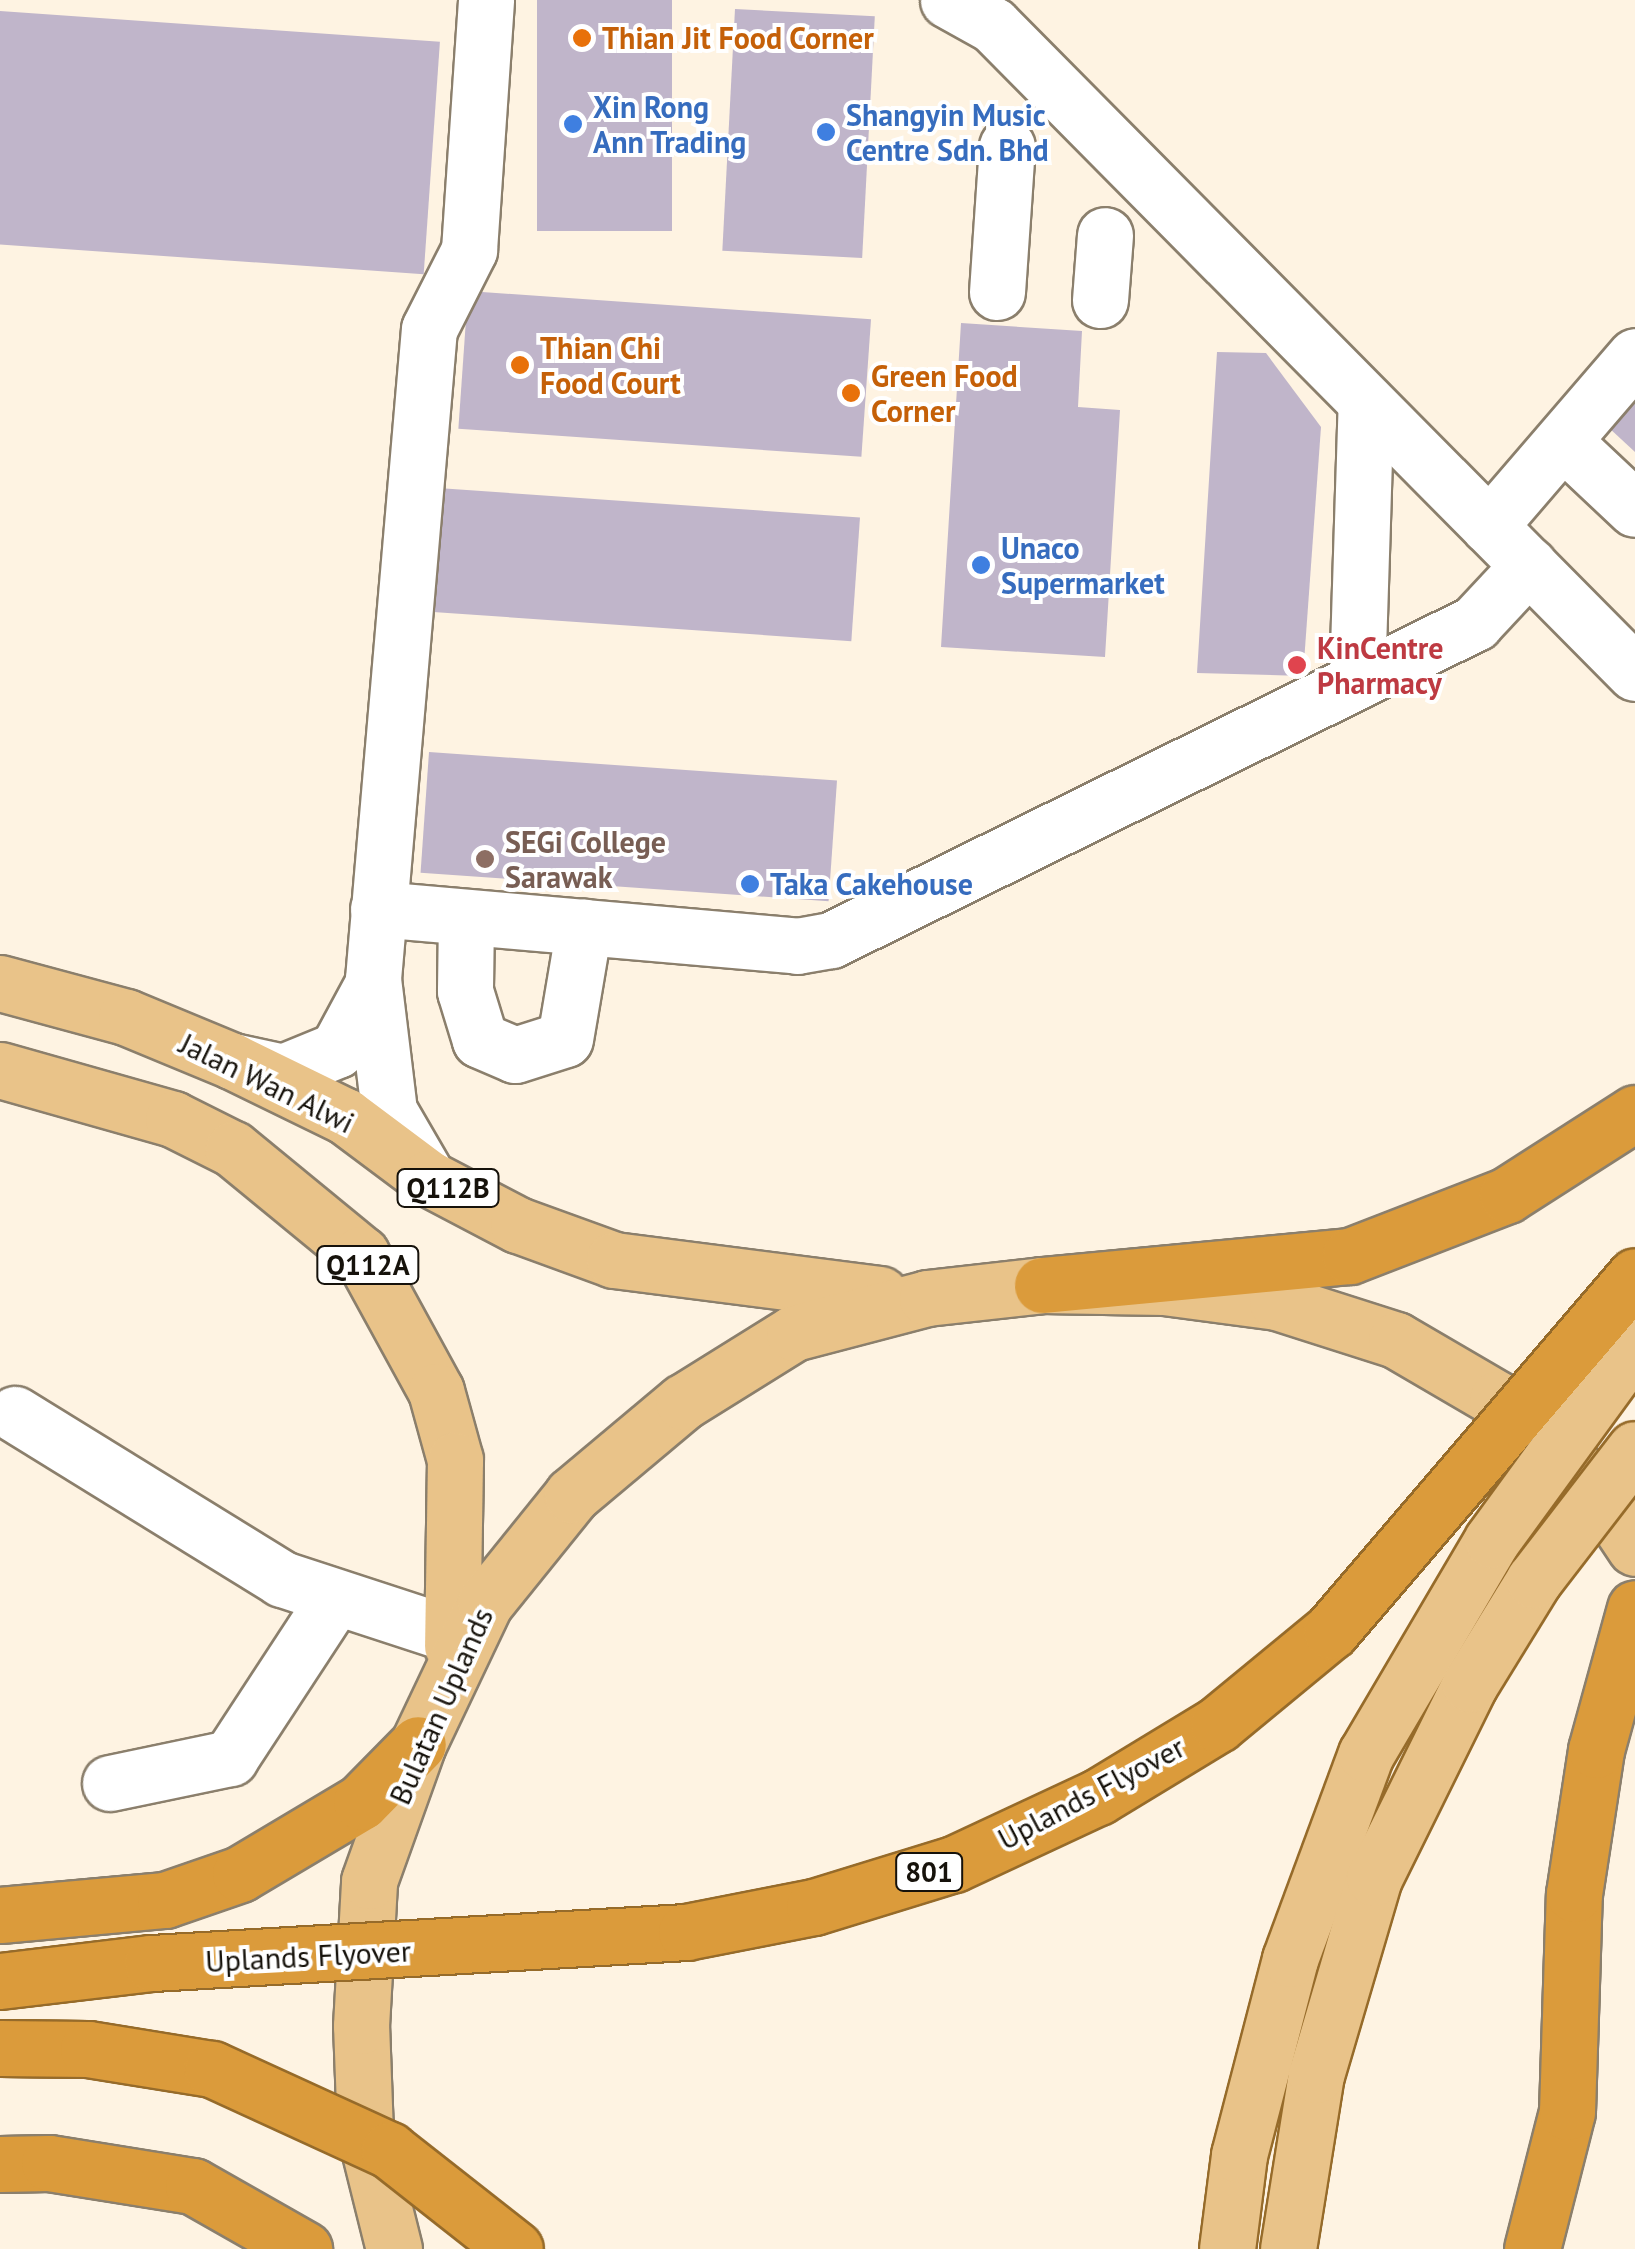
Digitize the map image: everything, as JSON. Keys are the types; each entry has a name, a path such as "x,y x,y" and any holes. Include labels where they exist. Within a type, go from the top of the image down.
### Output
{"highway":[{"path":"1042,1284 1350,1256 1507,1195 1635,1112"},
{"name":"Uplands Flyover","path":"0,1981 152,1963 686,1932 814,1907 954,1864 1098,1797 1203,1733 1332,1632 1635,1276"},
{"path":"1532,2249 1567,2112 1574,1894 1596,1750 1635,1608"},
{"path":"0,1915 165,1900 240,1874 361,1802 418,1744"},
{"path":"0,2048 88,2049 212,2070 389,2150 515,2249"},
{"path":"0,2164 49,2162 193,2186 304,2249"}],"main road":[{"name":"Jalan Wan Alwi","path":"0,983 126,1017 232,1062 345,1116 428,1178 614,1260 928,1298"},
{"name":"Q112A","path":"0,1070 173,1119 232,1149 361,1254 436,1391 455,1460 452,1652"},
{"name":"Bulatan Uplands","path":"394,2249 365,2133 362,2008 368,1881 452,1652 484,1603 572,1496 683,1402 794,1333 928,1298 1042,1284 1164,1287 1277,1302 1396,1340 1497,1399 1592,1482 1635,1548"},
{"path":"1227,2249 1239,2155 1290,1960 1366,1754 1492,1540 1635,1344"},
{"path":"1288,2249 1312,2092 1374,1878 1470,1684 1534,1580 1635,1450"}],"street":[{"path":"428,1178 389,1111 373,979 399,633 428,329 469,250 486,0"},
{"path":"948,0 992,24 1635,673"},
{"path":"997,292 1006,146"},
{"path":"1100,300 1105,235"},
{"path":"1489,526 1567,445 1635,356"},
{"path":"1357,681 1366,402"},
{"path":"1567,445 1635,509"},
{"path":"378,910 797,946 831,940 1475,623 1529,564"},
{"path":"466,917 465,991 480,1040 515,1055 565,1039 584,928"},
{"path":"232,1062 283,1072 337,1050 361,1018 373,979"},
{"path":"14,1414 332,1602 452,1652"},
{"path":"110,1783 230,1758 332,1602"}],"building":[{"path":"537,0 672,0 672,231 537,231"},
{"path":"735,9 875,16 862,258 722,251"},
{"path":"0,11 440,42 424,274 0,245"},
{"path":"468,291 871,319 861,457 458,429"},
{"path":"961,323 1082,331 1078,407 1120,410 1105,657 941,647"},
{"path":"1217,352 1266,353 1321,427 1303,676 1197,673"},
{"path":"1635,397 1635,452 1608,427"},
{"path":"438,488 860,518 851,641 429,612"},
{"path":"429,752 837,781 829,901 421,873"}],"place":[{"name":"Thian Jit Food Corner","path":"582,38"},
{"name":"Xin Rong Ann Trading","path":"573,124"},
{"name":"Shangyin Music Centre Sdn. Bhd","path":"826,132"},
{"name":"Thian Chi Food Court","path":"520,365"},
{"name":"Green Food Corner","path":"851,393"},
{"name":"Unaco Supermarket","path":"981,565"},
{"name":"KinCentre Pharmacy","path":"1297,665"},
{"name":"SEGi College Sarawak","path":"485,859"},
{"name":"Taka Cakehouse","path":"750,884"}]}
